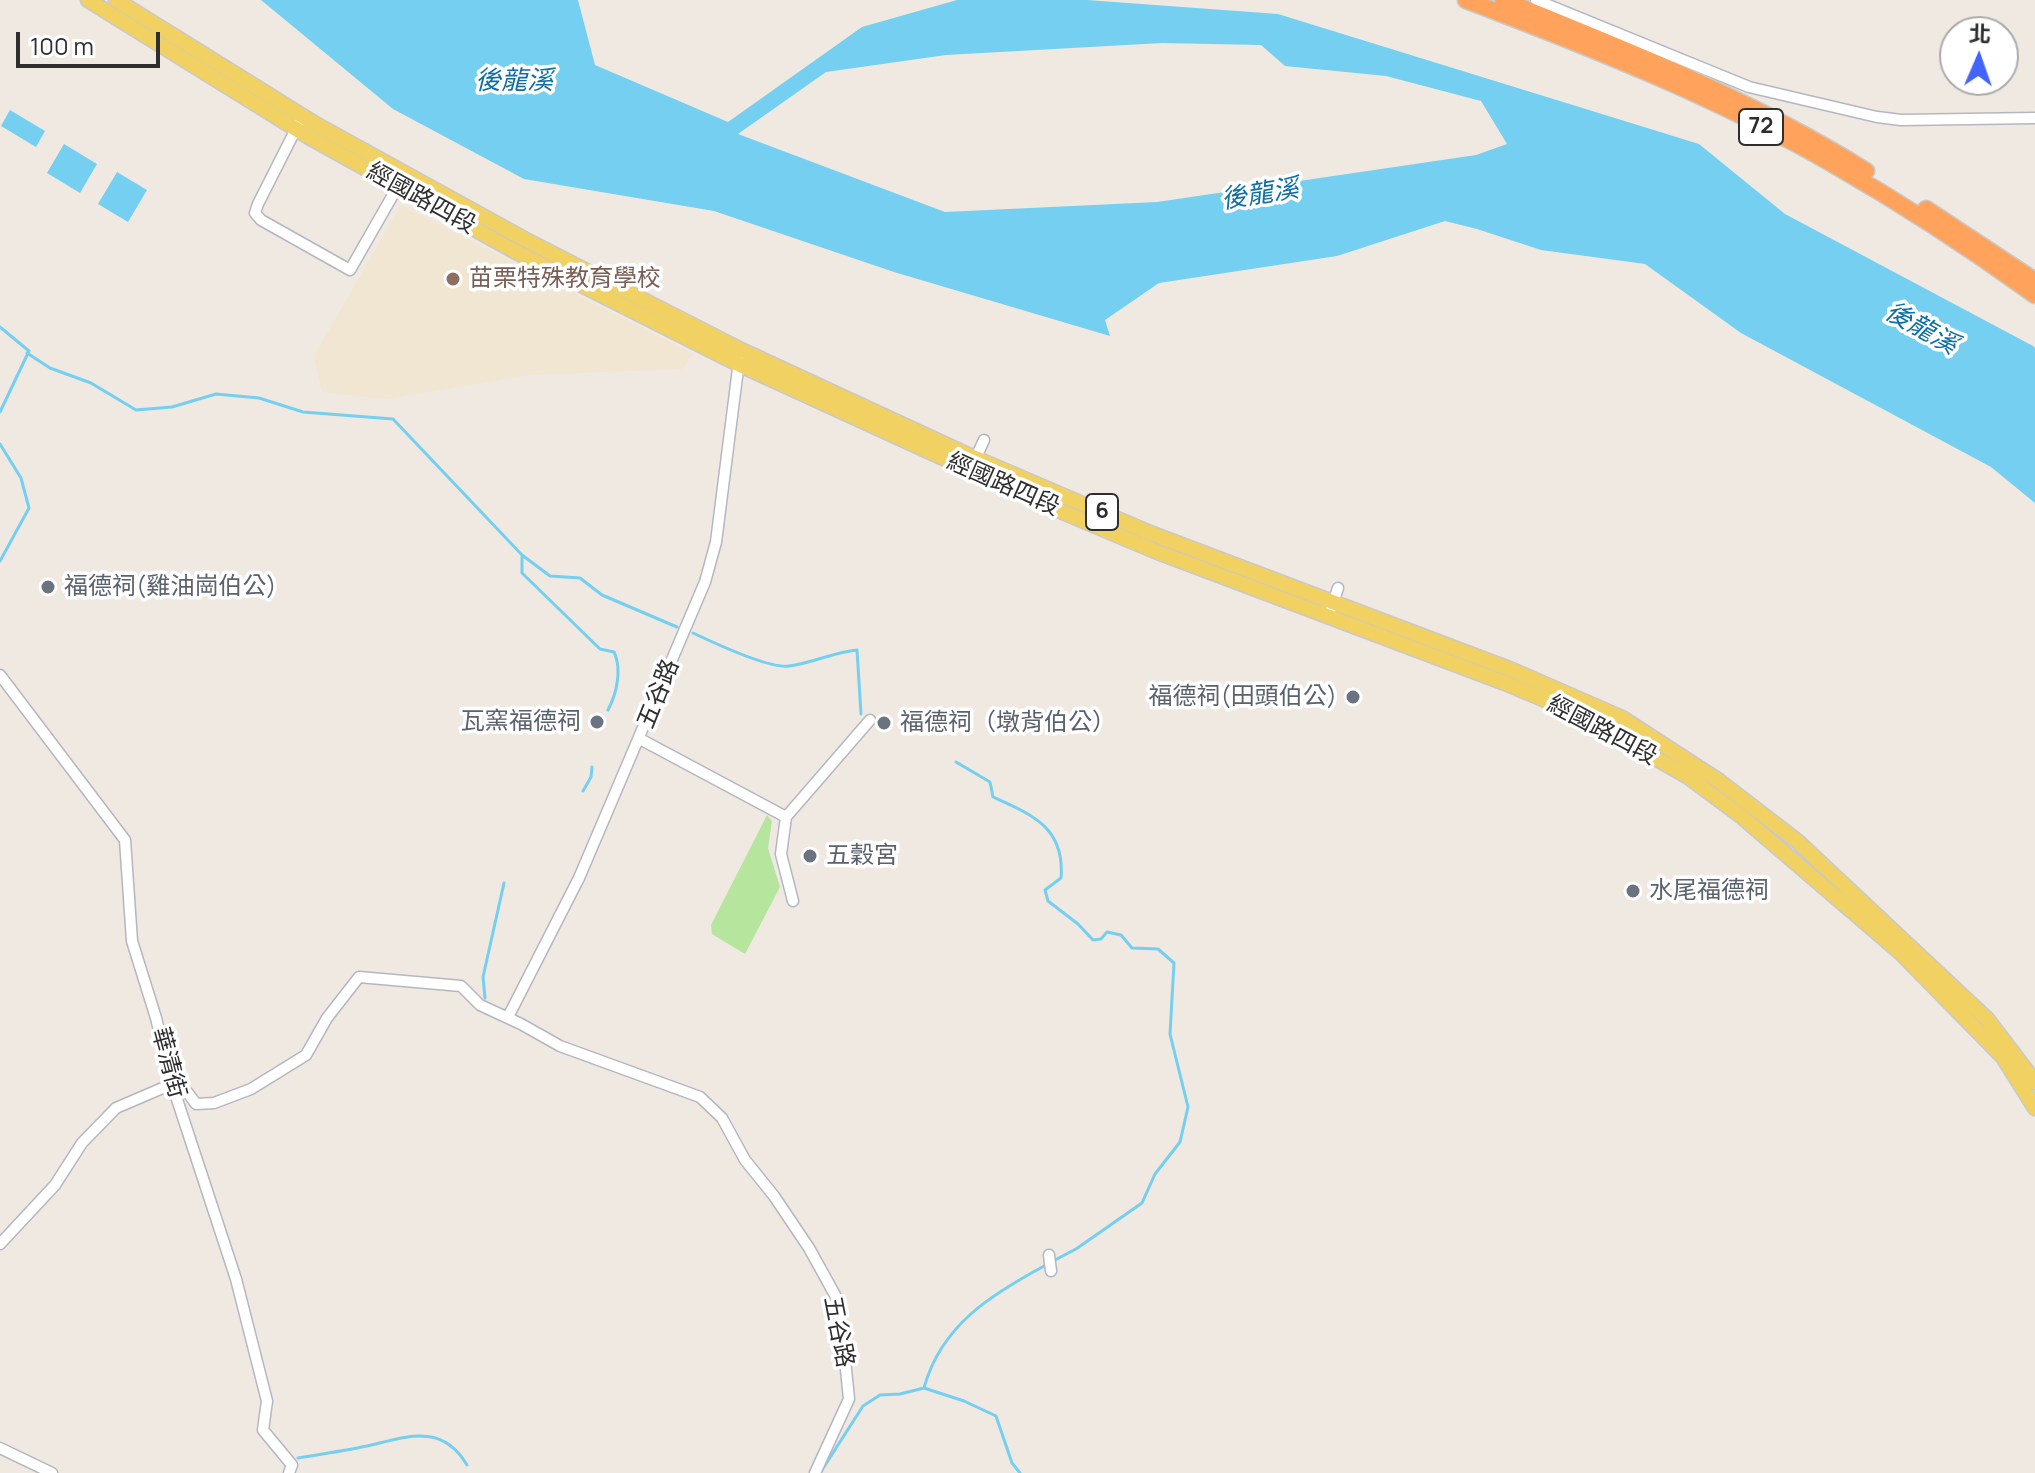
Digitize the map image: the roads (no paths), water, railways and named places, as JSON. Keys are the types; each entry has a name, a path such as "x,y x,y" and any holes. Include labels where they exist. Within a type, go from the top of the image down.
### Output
{"highway":[{"name":"72","path":"1466,0 1684,89 1782,137 1914,214 2035,295"},
{"name":"72","path":"1503,0 1689,78 1787,124 1967,234 2035,281"}],"main road":[{"name":"經國路四段","path":"88,0 299,123 524,239 740,357"},
{"name":"經國路四段","path":"116,0 398,186 516,252 1155,551 1333,603 1512,670 1622,718 1719,781 1797,841 1987,1019 2035,1082"},
{"name":"經國路四段","path":"1333,603 1576,713 1687,776 1741,816 1901,953 2003,1057 2035,1108"}],"street":[{"path":"1536,0 1749,87 1901,120 2035,118"},
{"path":"299,123 255,213 261,220 350,270 398,186"},
{"name":"五谷路","path":"508,1017 579,878 705,582 716,542 740,357"},
{"path":"973,465 984,440"},
{"name":"華清街","path":"0,675 125,840 132,941 172,1084 236,1279 267,1401 263,1430 292,1465 289,1473"},
{"path":"793,901 781,854 786,817 870,720"},
{"path":"640,739 786,817"},
{"name":"五谷路","path":"172,1084 188,1093 196,1104 214,1103 267,1081 306,1055 327,1018 359,977 461,986 480,1005 560,1046 700,1097 722,1118 745,1160 809,1248 835,1295 841,1321 849,1399 815,1473"},
{"path":"0,1244 55,1185 82,1143 116,1108 172,1084"},
{"path":"1049,1255 1051,1271"},
{"path":"0,1448 52,1473"}],"water":[{"name":"後龍溪","path":"261,0 578,0 595,65 728,122 862,27 957,0 1087,0 1278,14 1699,144 1785,214 2033,346 2035,503 1991,467 1741,333 1645,264 1541,250 1445,221 1337,256 1159,283 1105,320 1110,336 894,272 714,211 524,179 393,109","holes":["1162,43 1261,45 1285,66 1386,76 1481,101 1507,144 1476,155 1157,202 945,212 738,134 826,72 946,55"]},
{"path":"10,110 45,131 36,147 1,126"},
{"path":"64,144 97,164 80,193 47,173"},
{"path":"117,172 147,190 128,222 98,204"}],"waterway":[{"path":"0,327 29,351 0,412"},
{"path":"27,353 50,368 91,383 136,410 172,407 216,394 259,398 303,412 393,419 522,555 550,576 580,578 602,595 677,627"},
{"path":"0,444 21,478 29,508 0,561"},
{"path":"522,557 522,573 600,649 614,652 618,666 617,681 608,710"},
{"path":"693,633 741,654 780,666 798,665 857,650 861,714"},
{"path":"956,762 990,782 993,797 1033,817 1052,835 1061,861 1061,878 1045,890 1048,901 1093,940 1101,939 1107,932 1121,935 1132,948 1158,949 1174,963 1170,1034 1188,1107 1180,1142 1155,1174 1142,1203 1076,1249 1053,1261"},
{"path":"583,791 591,777 592,767"},
{"path":"485,998 483,977 504,883"},
{"path":"820,1473 863,1406 880,1395 924,1388 932,1366 956,1329 988,1300 1046,1265"},
{"path":"924,1388 996,1416 1012,1463 1020,1473"},
{"path":"298,1458 422,1436 446,1443 457,1451 467,1465"}],"place":[{"name":"苗栗特殊教育學校","path":"453,279"},
{"name":"福德祠(雞油崗伯公)","path":"48,587"},
{"name":"福德祠(田頭伯公)","path":"1353,697"},
{"name":"瓦窯福德祠","path":"597,722"},
{"name":"福德祠（墩背伯公）","path":"884,723"},
{"name":"五穀宮","path":"810,856"},
{"name":"水尾福德祠","path":"1633,891"}]}
